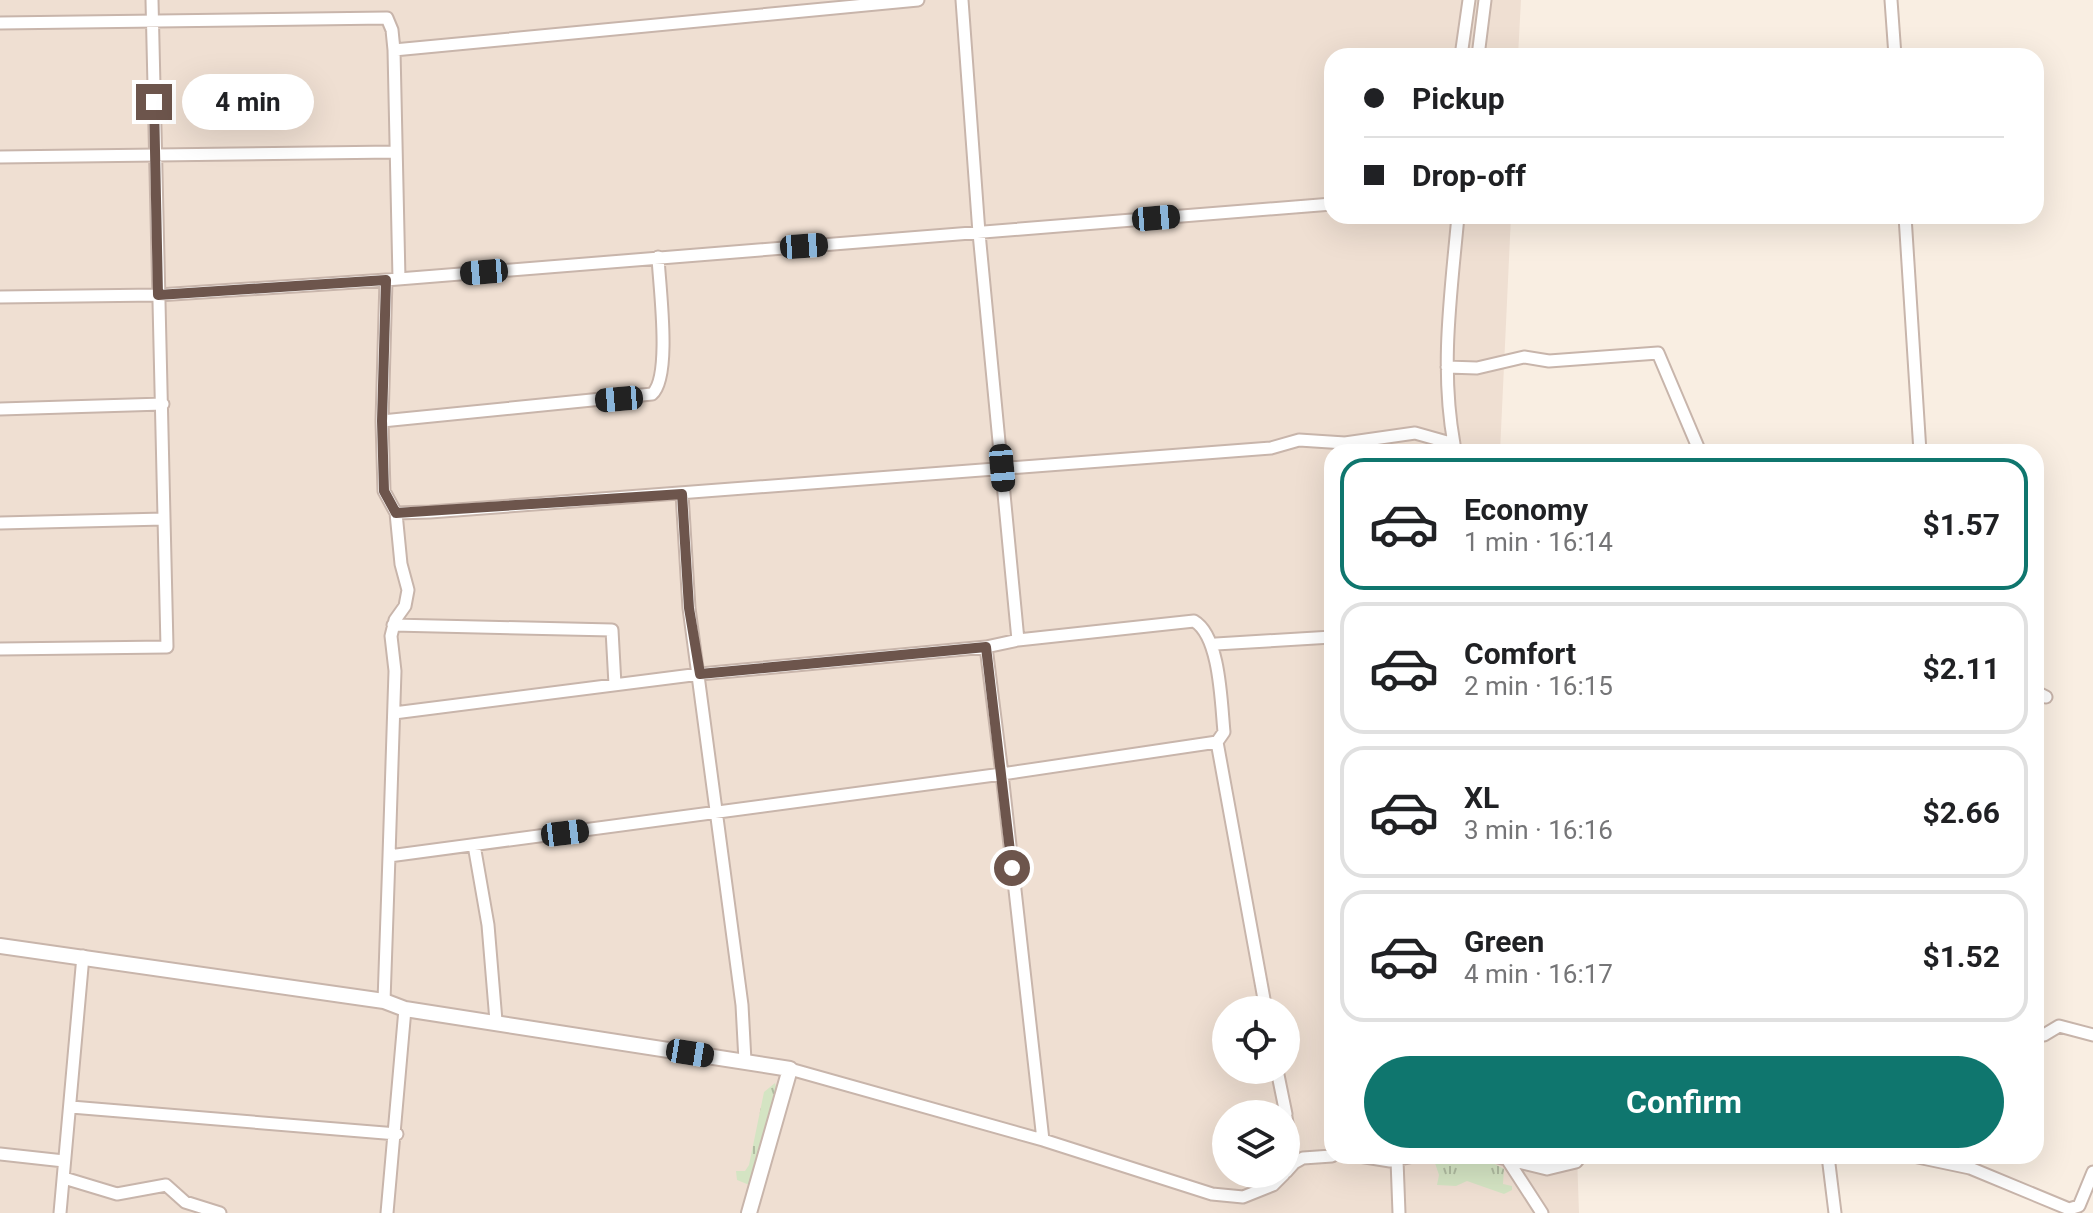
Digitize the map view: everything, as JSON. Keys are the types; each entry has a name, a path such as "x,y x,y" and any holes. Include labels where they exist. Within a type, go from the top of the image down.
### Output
{"street":[{"path":"0,649 167,647 152,0"},
{"path":"394,50 918,0"},
{"path":"962,0 979,233 1018,640"},
{"path":"1462,48 1469,0"},
{"path":"1479,48 1485,0"},
{"path":"1891,0 1894,48"},
{"path":"0,23 387,18 394,50 395,152 393,280 382,421 384,491 396,513 401,564 408,590 405,606 393,625 394,713 384,1001"},
{"path":"0,157 395,152"},
{"path":"0,297 158,295 393,280 1324,205"},
{"path":"1453,444 1447,406 1447,367 1457,224"},
{"path":"1906,224 1919,444"},
{"path":"382,421 652,394 662,371 658,257"},
{"path":"1447,367 1477,368 1524,357 1549,361 1658,353 1697,444"},
{"path":"0,409 163,404"},
{"path":"396,513 1271,448 1299,440 1345,443 1415,433 1444,444"},
{"path":"682,494 689,608 742,1005 745,1061"},
{"path":"0,523 164,519"},
{"path":"394,713 700,674 986,647 1018,640 1194,621 1203,626 1213,650 1224,732 1217,742 1263,996"},
{"path":"393,625 612,630 615,685"},
{"path":"1216,644 1324,637"},
{"path":"986,647 1043,1140"},
{"path":"389,856 1217,742"},
{"path":"474,845 488,925 496,1021"},
{"path":"0,946 384,1001 405,1009 790,1069 1043,1140 1212,1194 1243,1197 1266,1188"},
{"path":"60,1213 83,956"},
{"path":"387,1213 397,1134 405,1009"},
{"path":"2044,1035 2059,1026 2093,1035"},
{"path":"749,1213 790,1069"},
{"path":"71,1107 397,1134"},
{"path":"0,1154 64,1161"},
{"path":"1300,1160 1324,1157"},
{"path":"1397,1164 1399,1213"},
{"path":"1510,1164 1542,1213"},
{"path":"1527,1164 1547,1169 1568,1164"},
{"path":"1547,1169 1551,1164"},
{"path":"1829,1164 1835,1213"},
{"path":"1951,1164 1970,1168 2069,1209 2079,1206 2093,1172"},
{"path":"64,1178 117,1194 166,1185 185,1202 220,1213"}],"shaded area":[{"path":"0,0 1521,0 1518,48 1324,48 1324,224 1511,224 1500,444 1324,444 1324,1164 1577,1164 1579,1213 0,1213"}],"green space":[{"path":"775,1083 778,1095 751,1176 752,1186 737,1180 736,1171 745,1171 749,1165 764,1092"},
{"path":"1435,1164 1495,1164 1504,1169 1503,1184 1512,1186 1512,1190 1504,1194 1467,1181 1456,1186 1437,1185 1439,1175"}],"route":[{"path":"154,102 158,295 386,280 382,421 384,491 396,513 682,494 689,608 700,674 986,647 1012,868"}]}
